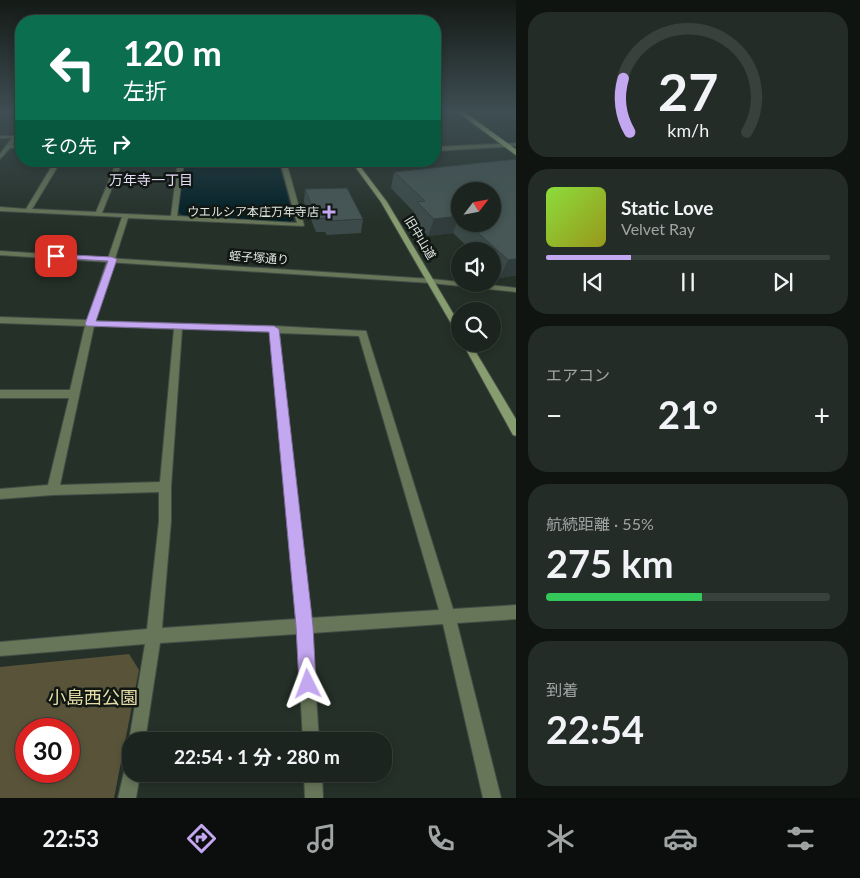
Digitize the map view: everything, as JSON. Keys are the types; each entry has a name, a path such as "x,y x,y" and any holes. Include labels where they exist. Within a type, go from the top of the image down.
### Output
{"main road":[{"name":"旧中山道","path":"358,167 384,202 451,316"},
{"path":"471,352 516,432"}],"street":[{"path":"28,211 54,167"},
{"path":"98,215 118,167"},
{"path":"174,218 180,167"},
{"path":"0,209 300,225 285,167"},
{"path":"53,490 90,324 125,217"},
{"name":"蛭子塚通り","path":"0,253 431,281 516,290"},
{"path":"0,320 363,333 448,616 492,798"},
{"path":"138,732 154,636 166,521 165,487 178,327"},
{"path":"274,329 304,626 310,732"},
{"path":"0,394 75,394"},
{"path":"0,494 53,490 165,487"},
{"path":"0,649 154,636 516,612"},
{"path":"128,798 130,782"},
{"path":"313,782 314,798"}],"green space":[{"name":"小島西公園","path":"129,654 139,670 127,732 122,732 122,757 114,798 0,798 0,667"}],"water":[{"path":"184,167 280,167 294,220 290,222 184,216 178,212"}],"building":[{"path":"516,159 516,259 508,260 501,254 501,242 488,242 477,232 501,232 501,182 451,182 451,217 434,219 417,202 425,201 394,172"},
{"path":"347,188 363,219 328,221 326,218 317,219 305,189"}],"place":[{"name":"ウエルシア本庄万年寺店","path":"329,212"}],"district":[{"name":"万年寺一丁目","path":"151,180"}],"route":[{"path":"56,256 112,259 90,324 274,329 304,626 308,684"}]}
